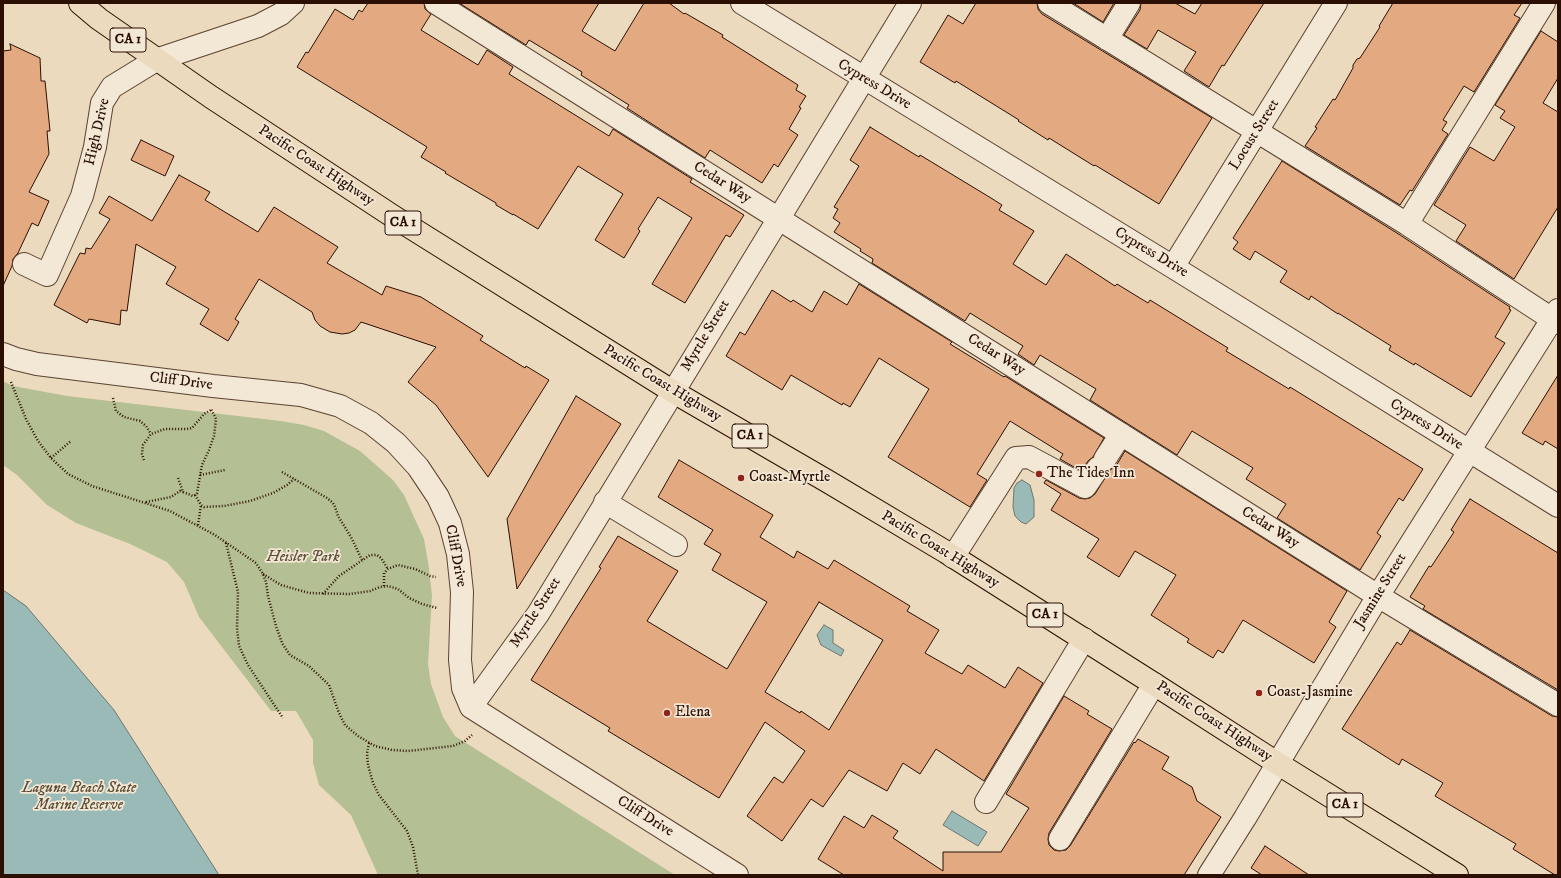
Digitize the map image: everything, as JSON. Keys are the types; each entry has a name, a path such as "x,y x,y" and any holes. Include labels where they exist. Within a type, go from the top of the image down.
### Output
{"highway":[{"name":"Pacific Coast Highway","path":"80,3 99,19 156,60 394,217 672,392 827,481 953,557 1277,763 1457,875"}],"street":[{"name":"High Drive","path":"24,264 47,274 84,190 95,146 102,103 112,87 156,60 258,26 281,14 293,3"},
{"name":"Cedar Way","path":"436,3 1378,596 1558,705"},
{"name":"Cypress Drive","path":"742,3 1173,267 1558,506"},
{"name":"Myrtle Street","path":"480,713 605,502 910,3"},
{"path":"1049,3 1407,224 1556,318"},
{"path":"1107,39 1129,3"},
{"name":"Locust Street","path":"1173,267 1258,132 1336,3"},
{"path":"1407,224 1544,3"},
{"name":"Jasmine Street","path":"1209,875 1245,818 1378,596 1468,451 1556,318"},
{"name":"Cliff Drive","path":"3,354 37,364 213,386 301,395 340,406 371,423 396,443 422,473 438,497 450,523 458,554 462,592 460,660 463,688 480,713 737,875"},
{"path":"953,557 1016,458 1030,457 1085,487 1121,434"},
{"path":"605,502 676,545"},
{"path":"986,802 1084,639"},
{"path":"1060,839 1154,684"}],"path":[{"path":"111,373 116,411 124,417 140,421 146,426 151,434"},
{"path":"10,381 26,419 38,441 51,458 68,474 92,486 146,502 170,511 198,525 256,563 263,574 276,626 282,643 290,655 309,666 329,686 345,725 358,736 375,746 392,750 408,751 453,746 465,741 480,713"},
{"path":"144,460 142,454 143,445 151,434 165,429 192,428 204,414 210,410"},
{"path":"195,495 197,492 200,475 214,436 216,419"},
{"path":"51,458 72,441"},
{"path":"200,475 225,470"},
{"path":"282,472 333,503 336,507 338,516 351,537 362,560"},
{"path":"178,478 183,492"},
{"path":"195,495 204,508 250,501 287,486 294,479"},
{"path":"146,502 171,498 180,491 193,496 195,495"},
{"path":"198,525 201,505"},
{"path":"226,542 238,592 237,628 239,646 248,665 283,718"},
{"path":"323,594 339,576 359,564 370,555 381,558 388,569"},
{"path":"384,586 384,573 388,569 398,565 416,569 430,576"},
{"path":"263,574 281,585 309,593 350,594 370,591 384,586 398,589 417,602 431,606"},
{"path":"369,743 367,753 368,765 373,783 379,795 407,831 413,848 418,875"}],"green space":[{"name":"Heisler Park","path":"3,381 13,386 67,396 304,425 324,431 360,451 393,480 404,495 424,539 432,596 428,664 431,684 443,717 455,736 675,875 378,875 351,815 319,785 313,763 313,740 296,711 271,711 199,617 184,582 167,562 130,544 76,523 47,505 17,475 3,465"}],"water":[{"path":"1022,480 1030,485 1034,500 1034,517 1026,524 1021,522 1015,516 1013,507 1014,488 1017,483"},
{"name":"Laguna Beach State Marine Reserve","path":"3,590 26,606 114,710 219,875 3,875"},
{"path":"824,625 833,630 833,643 844,650 841,656 821,645 817,635"},
{"path":"952,811 987,832 978,846 943,825"}],"building":[{"path":"368,3 424,3 425,9 431,14 421,30 478,65 487,50 513,67 509,74 609,136 613,129 692,179 690,182 744,215 730,237 726,235 685,303 652,284 692,218 658,197 638,229 640,231 624,258 595,240 623,194 578,166 538,229 496,205 496,203 421,157 427,147 297,67 306,52 308,53 335,9 353,20 359,10 362,12"},
{"path":"459,3 599,3 582,31 615,51 644,3 669,3 684,14 685,13 723,35 722,37 798,85 796,90 806,96 789,129 798,135 778,167 774,164 762,183 710,150 705,158 627,108 629,105 581,75 582,72 529,40 526,45"},
{"path":"976,3 1037,3 1038,9 1042,14 1212,118 1159,204 1049,138 1048,140 956,81 955,83 920,62 948,15 963,24"},
{"path":"1073,3 1114,3 1103,22"},
{"path":"1141,3 1175,3 1195,14 1202,3 1264,3 1209,87 1184,71 1196,52 1158,30 1147,49 1124,35 1140,10"},
{"path":"1393,3 1522,3 1514,15 1520,18 1474,92 1464,86 1443,120 1447,122 1442,130 1448,134 1412,191 1410,190 1400,205 1305,146 1333,99 1335,100 1353,68 1353,65 1357,59 1360,58 1380,27 1379,26"},
{"path":"1541,31 1558,42 1558,78 1543,103 1558,112 1558,207 1514,279 1456,241 1466,225 1434,205 1470,147 1494,161 1515,127 1500,118 1505,111 1495,105"},
{"path":"10,44 40,58 41,81 45,81 50,131 47,131 49,154 29,192 49,201 38,226 32,223 18,253 13,259 12,266 3,286 3,51 11,50"},
{"path":"870,127 991,198 1002,205 999,210 1034,231 1013,264 1046,285 1066,254 1115,286 1117,284 1148,303 1150,300 1228,348 1226,351 1289,389 1290,387 1423,469 1403,501 1399,498 1377,533 1381,536 1360,570 1277,518 1286,504 1246,479 1253,468 1192,431 1177,455 1090,400 1096,389 1040,355 1034,365 1018,354 1023,346 970,313 965,321 872,263 873,259 860,251 861,249 834,232 840,223 833,218 838,209 834,207 859,166 850,160"},
{"path":"141,140 174,156 165,176 131,160"},
{"path":"1282,161 1400,235 1510,307 1509,309 1511,310 1495,337 1505,343 1471,397 1415,363 1414,365 1389,350 1391,346 1311,296 1309,300 1280,282 1287,271 1255,251 1250,260 1233,249 1238,242 1233,238"},
{"path":"179,175 210,192 205,200 258,232 274,207 338,247 327,263 382,295 386,286 421,297 483,336 480,340 525,368 526,366 549,380 488,477 436,405 408,382 436,347 361,322 355,330 349,333 342,334 330,332 320,326 315,320 312,312 259,279 235,319 239,322 228,341 200,324 209,309 166,284 176,267 136,244 127,311 121,310 120,325 89,319 87,323 54,305 80,253 85,254 86,248 91,249 110,219 99,213 109,196 152,221"},
{"path":"859,284 952,342 950,344 1004,377 1005,376 1104,438 1093,457 1081,471 1060,459 1063,454 1010,421 977,474 987,480 970,507 888,457 929,389 879,358 850,407 843,403 842,405 791,375 782,390 726,356 740,332 745,335 772,290 791,302 793,300 812,312 824,291 847,305"},
{"path":"1558,375 1558,449 1545,441 1543,445 1522,433"},
{"path":"576,396 621,424 517,589 507,519"},
{"path":"1125,451 1347,591 1329,622 1336,627 1314,663 1243,620 1223,653 1218,650 1213,658 1187,642 1189,639 1151,615 1176,575 1135,551 1119,577 1087,557 1099,539 1051,510 1061,494 1044,483 1046,480 1079,498 1090,498 1095,494 1110,470 1116,466"},
{"path":"679,460 773,515 760,537 794,558 797,551 828,569 834,560 910,606 907,611 939,630 925,653 962,674 968,665 1005,688 1018,667 1043,683 984,781 936,749 920,774 903,763 887,791 849,770 823,807 811,799 782,841 747,816 774,777 783,783 805,751 765,722 719,798 608,731 610,728 531,680 601,568 599,567 618,536 678,571 647,621 727,669 767,602 712,570 721,554 704,544 713,530 658,497","holes":["819,602 883,640 829,730 801,711 800,713 765,692"]},
{"path":"1470,499 1558,553 1558,690 1423,609 1425,606 1410,597 1429,566 1431,567 1454,532 1451,530"},
{"path":"1410,630 1552,716 1558,717 1558,875 1555,875 1513,849 1516,844 1435,796 1443,783 1402,759 1399,765 1342,729 1397,642 1401,645"},
{"path":"1064,696 1089,711 1087,714 1112,729 1049,833 1049,845 1054,850 1059,851 1066,850 1070,846 1134,742 1135,743 1138,739 1169,757 1162,769 1192,787 1197,801 1221,817 1184,875 844,875 818,859 844,816 864,828 872,815 898,831 893,838 943,871 943,852 1001,852 1029,808 1006,794"},
{"path":"1265,846 1309,875 1262,875 1251,868"}],"place":[{"name":"The Tides Inn","path":"1039,474"},
{"name":"Coast-Myrtle","path":"741,478"},
{"name":"Coast-Jasmine","path":"1259,693"},
{"name":"Elena","path":"667,713"}]}
